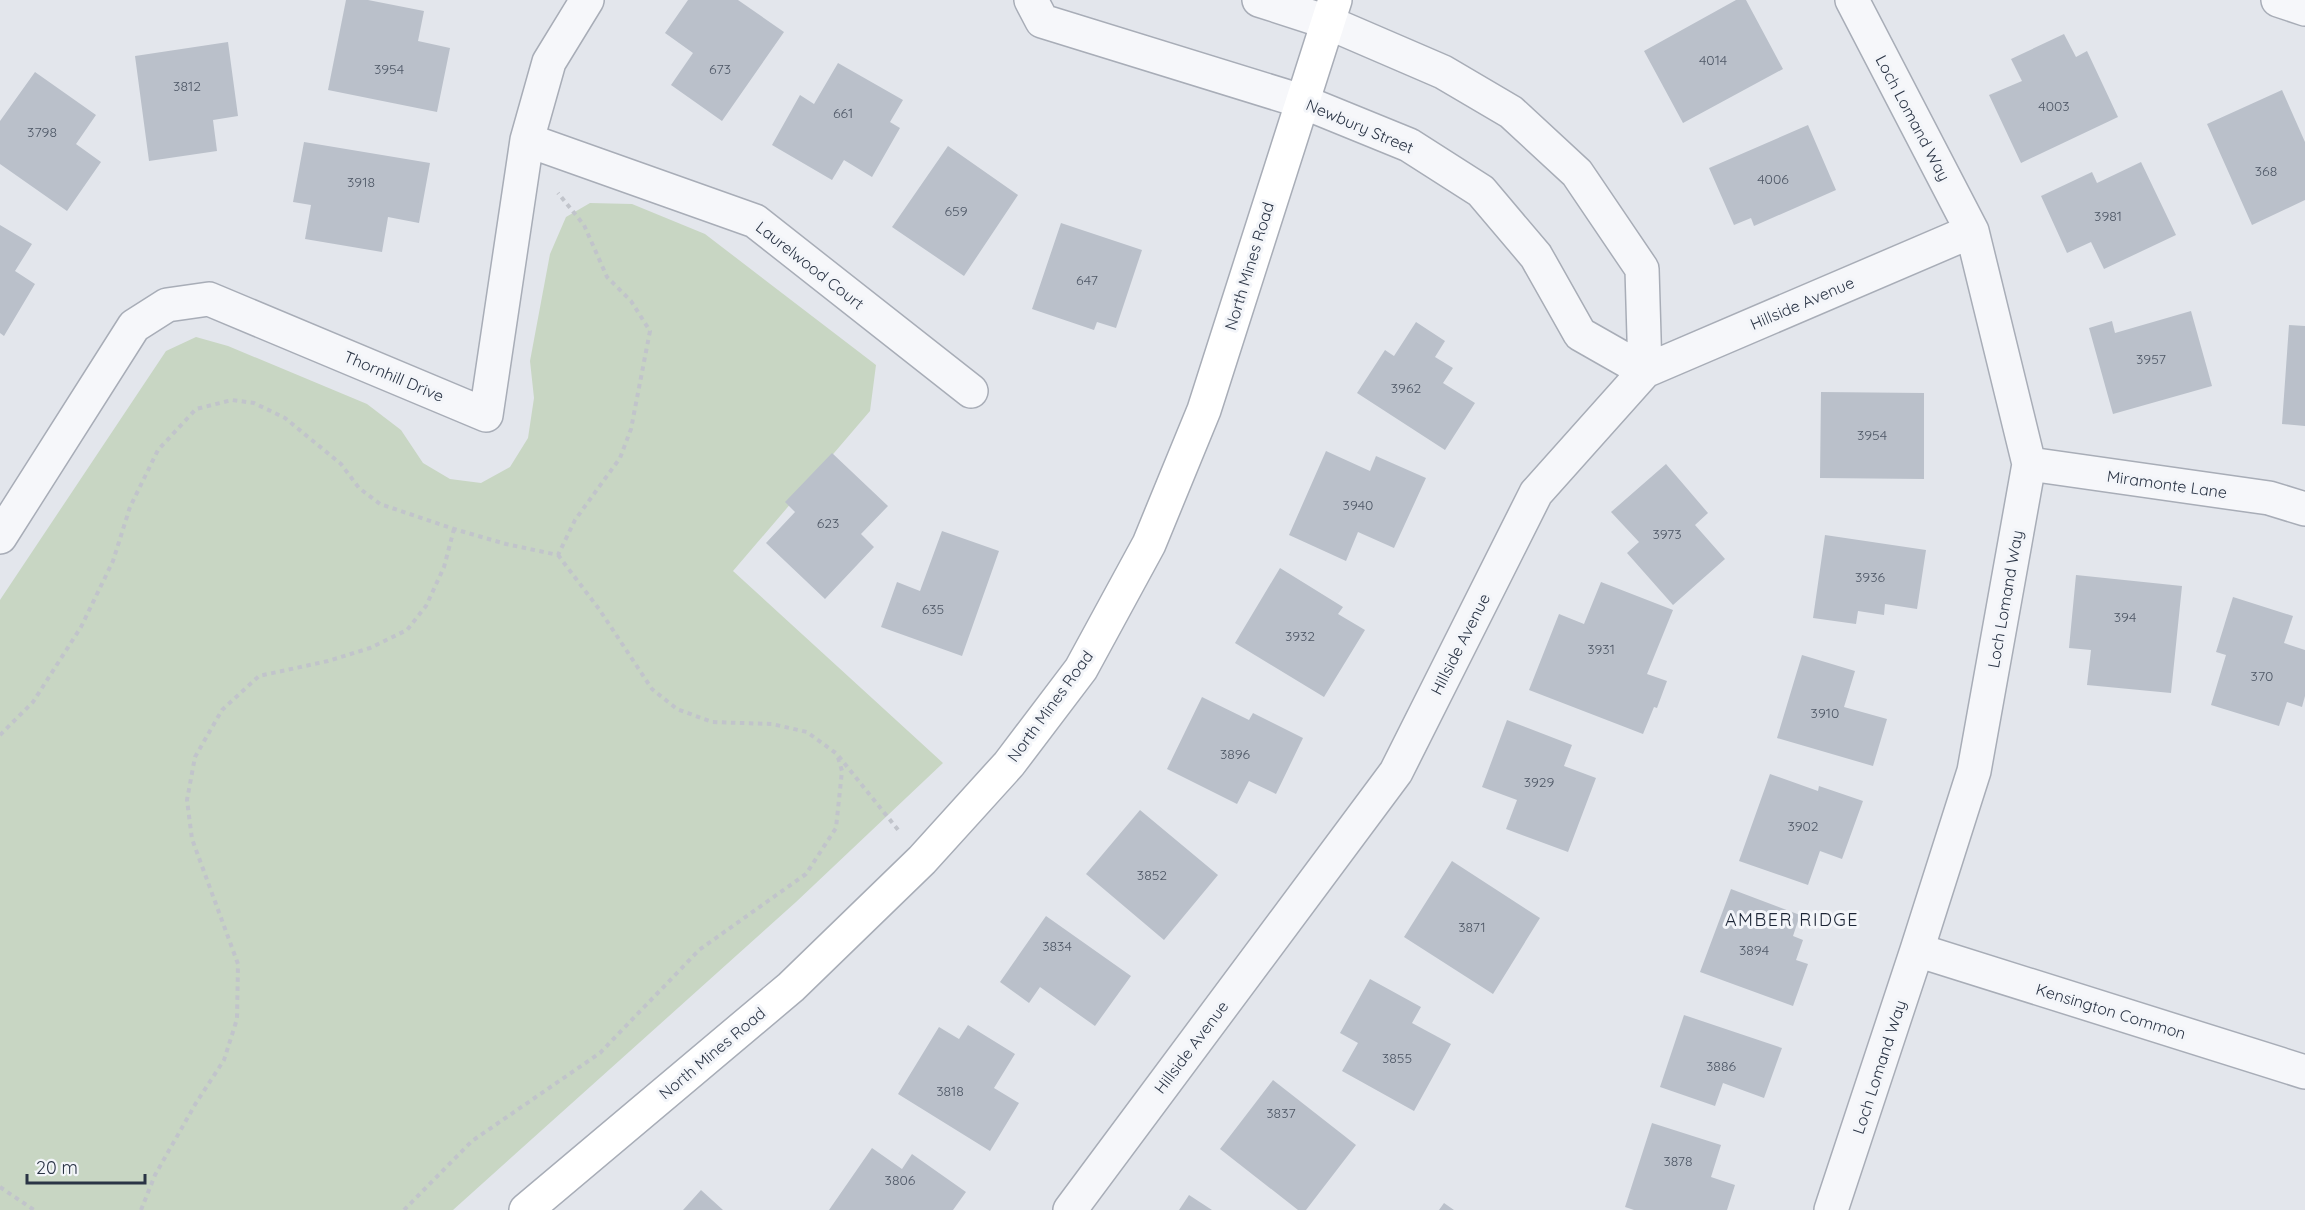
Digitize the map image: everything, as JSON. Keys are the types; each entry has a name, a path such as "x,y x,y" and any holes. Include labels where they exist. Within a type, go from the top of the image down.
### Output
{"main road":[{"name":"North Mines Road","path":"526,1210 791,987 922,860 1009,764 1081,669 1149,544 1204,410 1331,11"}],"street":[{"name":"Thornhill Drive","path":"0,537 134,326 167,305 209,298 486,415 527,147 549,62 587,0"},
{"name":"Newbury Street","path":"1031,0 1042,21 1301,101 1409,145 1481,191 1536,256 1580,334 1645,370"},
{"path":"1259,0 1331,11 1511,112 1577,173 1642,269 1645,370"},
{"name":"Loch Lomand Way","path":"1831,1210 1974,771 2029,464 1972,231 1851,0"},
{"path":"2278,0 2305,9"},
{"name":"Laurelwood Court","path":"527,147 755,221 971,391"},
{"name":"Hillside Avenue","path":"1070,1210 1396,771 1536,493 1645,370 1972,231"},
{"name":"Miramonte Lane","path":"2029,464 2269,498 2305,509"},
{"name":"Kensington Common","path":"1917,950 2305,1072"}],"path":[{"path":"527,147 584,225 607,277 631,301 651,331 631,429 620,458 575,520 558,555"},
{"path":"0,735 33,702 81,627 113,561 130,507 158,450 196,409 232,400 254,403 285,418 341,464 359,488 380,504 454,530 558,555 600,609 652,689 677,709 712,722 772,724 807,732 837,754 922,860"},
{"path":"141,1210 154,1175 224,1060 237,1019 238,964 192,839 187,800 195,757 222,710 259,676 328,661 370,648 407,630 426,606 444,567 454,530"},
{"path":"404,1210 472,1141 600,1053 699,950 806,874 836,828 842,771 837,754"},
{"path":"0,1187 34,1210"}],"green space":[{"path":"590,203 632,204 705,234 876,365 870,411 733,571 943,763 796,902 453,1210 0,1210 0,600 166,351 196,337 228,346 367,404 401,430 423,463 450,479 481,483 510,467 528,438 534,398 530,361 550,254 566,217"}],"building":[{"path":"346,0 368,0 424,11 418,41 450,48 437,112 328,90"},
{"path":"688,0 738,0 784,32 722,121 671,85 693,53 665,33"},
{"path":"1736,0 1746,0 1783,69 1683,123 1644,51"},
{"path":"2064,34 2076,57 2087,51 2118,117 2021,163 1989,95 2022,81 2011,59"},
{"path":"228,42 238,116 213,120 217,151 149,161 135,56"},
{"path":"838,63 903,100 890,122 900,128 872,177 844,160 832,180 772,145 800,95 814,104"},
{"path":"35,72 96,115 76,144 101,162 67,211 0,164 0,121"},
{"path":"2282,90 2305,142 2305,200 2252,225 2207,124"},
{"path":"1808,125 1836,190 1754,226 1751,218 1734,225 1709,168"},
{"path":"304,142 430,163 419,223 388,217 382,252 305,239 311,205 293,202"},
{"path":"948,146 1018,195 964,276 892,227"},
{"path":"2141,162 2176,235 2104,269 2091,242 2067,253 2041,196 2092,172 2097,183"},
{"path":"1061,223 1142,250 1116,328 1097,322 1094,330 1032,309"},
{"path":"0,225 32,244 15,271 35,284 4,336 0,333"},
{"path":"2191,311 2212,386 2113,414 2089,328 2112,321 2115,333"},
{"path":"1416,322 1445,341 1435,357 1453,368 1443,383 1475,403 1445,450 1357,393 1385,350 1394,356"},
{"path":"2289,325 2305,326 2305,426 2282,424"},
{"path":"1821,392 1924,393 1924,479 1820,478"},
{"path":"1326,451 1370,471 1376,456 1426,478 1394,548 1358,532 1346,561 1289,535"},
{"path":"832,453 888,506 861,534 874,547 825,599 766,543 795,512 785,502"},
{"path":"1666,464 1708,513 1695,525 1725,559 1673,605 1627,553 1639,542 1611,512"},
{"path":"942,531 999,551 962,656 881,627 897,582 920,591"},
{"path":"1825,535 1926,550 1917,609 1885,604 1884,615 1858,611 1856,624 1813,618"},
{"path":"1280,568 1343,607 1338,614 1365,630 1324,697 1235,643"},
{"path":"2076,575 2182,586 2171,693 2087,685 2091,650 2069,648"},
{"path":"1601,582 1673,610 1647,674 1667,681 1657,708 1654,707 1643,734 1529,690 1559,614 1584,624"},
{"path":"2233,597 2293,616 2284,643 2305,650 2305,696 2302,707 2287,702 2279,726 2211,705 2226,655 2216,652"},
{"path":"1802,655 1855,671 1844,707 1887,719 1873,766 1777,738"},
{"path":"1202,697 1249,720 1253,713 1303,738 1276,794 1249,781 1237,804 1167,769"},
{"path":"1507,720 1572,745 1564,766 1596,778 1568,852 1506,829 1517,800 1482,787"},
{"path":"1770,774 1818,791 1819,786 1863,801 1842,859 1820,851 1808,885 1739,861"},
{"path":"1140,810 1218,875 1164,940 1086,874"},
{"path":"1452,861 1540,918 1493,994 1404,937"},
{"path":"1731,889 1800,915 1793,936 1803,940 1796,960 1808,964 1793,1006 1700,972"},
{"path":"1046,916 1131,976 1095,1026 1040,987 1029,1003 1000,982"},
{"path":"1370,979 1421,1007 1412,1023 1451,1044 1414,1111 1342,1071 1358,1043 1340,1033"},
{"path":"1684,1015 1782,1048 1764,1098 1723,1083 1715,1106 1660,1087"},
{"path":"968,1025 1015,1054 994,1088 1019,1103 990,1151 898,1094 939,1027 959,1039"},
{"path":"1273,1080 1356,1145 1306,1210 1298,1210 1220,1149"},
{"path":"1652,1123 1721,1145 1711,1177 1735,1185 1727,1210 1634,1210 1625,1207"},
{"path":"872,1148 902,1169 912,1154 966,1192 953,1210 829,1210"},
{"path":"701,1190 723,1210 683,1210"},
{"path":"1189,1195 1212,1210 1179,1210"},
{"path":"1444,1203 1454,1210 1439,1210"}],"district":[{"name":"AMBER RIDGE","path":"1792,919"}]}
